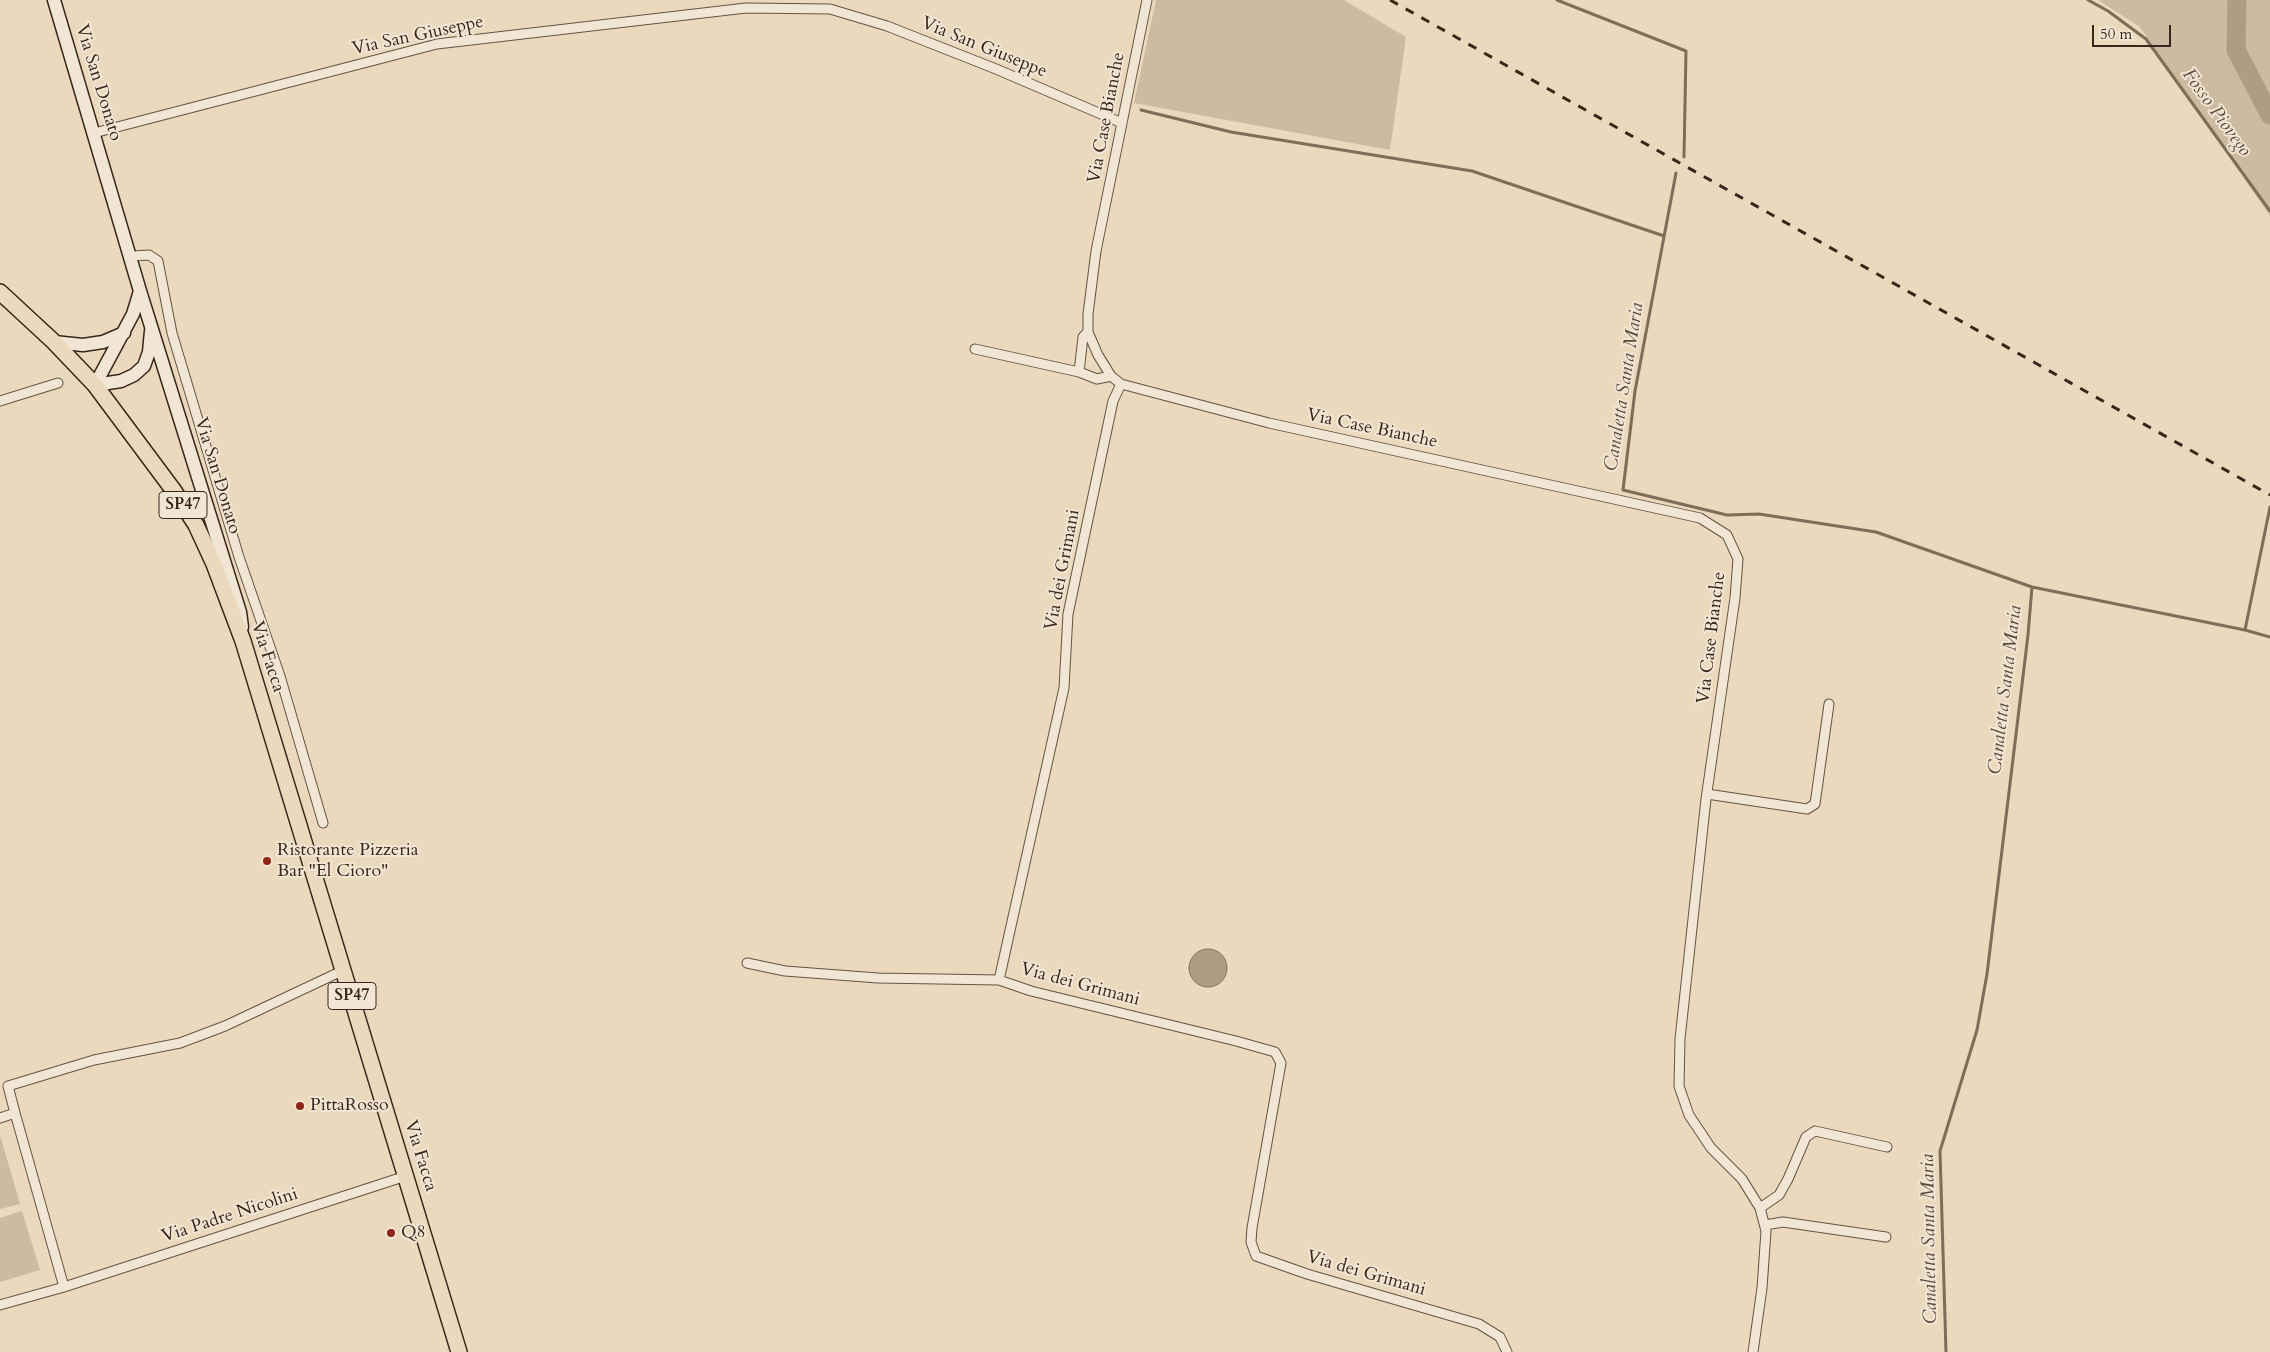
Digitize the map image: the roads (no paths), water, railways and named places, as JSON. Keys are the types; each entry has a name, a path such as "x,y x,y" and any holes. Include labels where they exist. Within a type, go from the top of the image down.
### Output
{"main road":[{"name":"SP47","path":"0,292 54,342 95,384"},
{"name":"Via Facca","path":"95,384 174,491 196,525 214,564 243,641 459,1352"}],"street":[{"name":"Via San Donato","path":"54,0 132,256 140,291 240,612 243,641"},
{"name":"Via Case Bianche","path":"1147,0 1096,251 1088,314 1088,332 1098,356 1111,376 1121,384 1269,423 1700,518 1726,535 1738,559 1734,608 1707,794 1680,1039 1679,1086 1689,1115 1706,1140 1742,1179 1760,1208 1765,1224 1762,1288 1753,1352"},
{"name":"Via San Giuseppe","path":"94,132 437,44 569,27 746,8 830,10 887,26 996,69 1122,123"},
{"path":"132,256 149,255 158,261 172,333 238,557 280,676 323,823"},
{"path":"95,384 124,333 133,314 140,291"},
{"name":"Via San Donato","path":"95,384 121,381 134,376 144,366 149,352 151,323"},
{"name":"Via Case Bianche","path":"1079,372 1083,337 1088,332"},
{"path":"54,342 83,345 103,342 124,333"},
{"path":"975,349 1079,372 1097,379 1111,376"},
{"path":"0,401 58,383"},
{"name":"Via dei Grimani","path":"1121,384 1113,401 1068,614 1064,688 999,980 1030,991 1275,1052 1281,1063 1252,1228 1251,1242 1256,1256 1307,1274 1479,1324 1500,1337 1507,1352"},
{"path":"1707,794 1807,809 1815,804 1829,704"},
{"path":"747,963 785,971 878,978 999,980"},
{"path":"64,1287 8,1086 94,1060 180,1043 225,1026 344,970"},
{"path":"0,1118 15,1113"},
{"path":"1760,1208 1779,1195 1806,1137 1815,1131 1887,1147"},
{"name":"Via Padre Nicolini","path":"0,1305 64,1287 406,1176"},
{"path":"1765,1224 1783,1222 1886,1237"}],"waterway":[{"name":"Canaletta Santa Maria","path":"1557,0 1686,51 1684,157"},
{"name":"Fosso Piovego","path":"2088,0 2108,11 2146,39 2270,211"},
{"path":"2237,0 2236,50 2270,115"},
{"path":"1141,110 1231,132 1472,171 1664,236"},
{"name":"Canaletta Santa Maria","path":"1676,173 1635,391 1623,490 1727,515 1759,514 1876,532 2032,587 2028,635 1987,974 1977,1030 1940,1151 1946,1352"},
{"name":"Fosso Piovego","path":"2270,507 2245,630 2270,637"},
{"path":"2032,587 2245,630"}],"railway":[{"path":"1390,0 2270,495"}],"place":[{"name":"Ristorante Pizzeria Bar \"El Cioro\"","path":"267,861"},
{"name":"PittaRosso","path":"300,1106"},
{"name":"Q8","path":"391,1233"}]}
